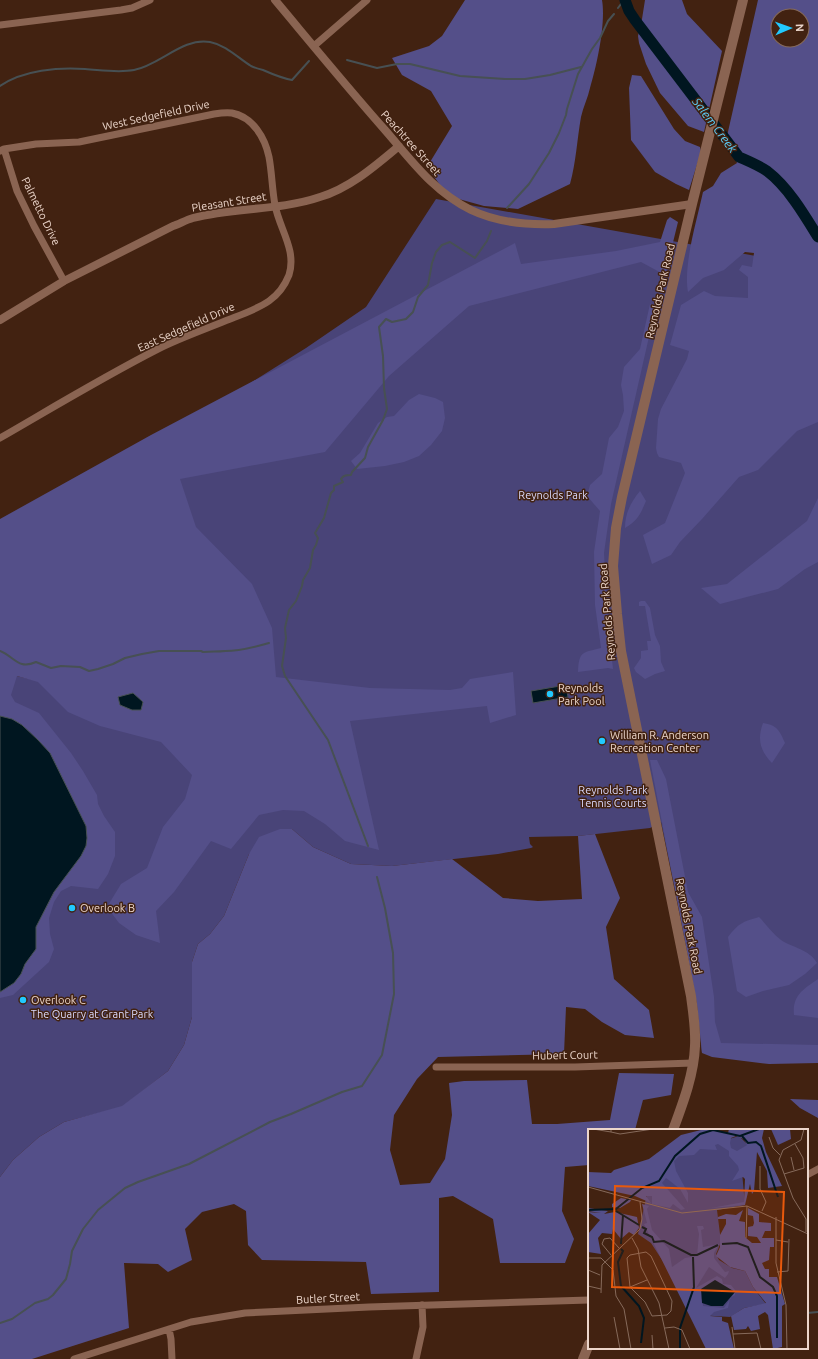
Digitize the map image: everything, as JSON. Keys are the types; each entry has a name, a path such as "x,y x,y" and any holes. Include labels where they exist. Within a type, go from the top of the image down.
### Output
{"main road":[{"name":"Reynolds Park Road","path":"673,1129 694,1063 695,1036 691,996 625,671 618,631 613,566 616,528 622,497 692,204 743,0"},
{"path":"583,1359 588,1346"}],"street":[{"path":"0,25 121,10 132,8 150,0"},
{"name":"Peachtree Street","path":"275,0 339,78 426,177 437,188 473,211 496,219 514,222 554,224 692,204"},
{"path":"314,46 367,0"},
{"name":"West Sedgefield Drive","path":"2,150 36,144 79,142 108,137 192,117 232,113 242,117 251,124 265,141 270,162 275,206"},
{"name":"Pleasant Street","path":"0,320 64,280 173,226 192,218 216,213 295,204 329,194 366,172 399,146"},
{"name":"Palmetto Drive","path":"2,150 17,191 34,226 64,280"},
{"name":"East Sedgefield Drive","path":"0,438 159,349 241,315 261,306 275,297 286,282 291,260 285,234 275,206"},
{"name":"Hubert Court","path":"436,1067 575,1067 694,1063"},
{"path":"808,1174 818,1169"},
{"name":"Butler Street","path":"74,1359 191,1322 245,1313 422,1305 588,1300"},
{"path":"416,1359 422,1327 422,1305"},
{"path":"169,1329 172,1339 172,1359"}],"green space":[{"name":"Reynolds Park","path":"436,199 818,267 818,1045 739,1048 702,1053 697,1004 685,937 661,822 650,828 578,836 529,837 530,844 533,847 531,848 498,854 392,866 351,864 313,847 292,829 249,854 224,916 210,934 198,944 192,962 192,1017 184,1045 168,1071 122,1107 64,1122 39,1137 13,1160 0,1177 0,672 38,681 219,403 306,348 366,307"}],"shaded area":[{"path":"465,0 602,0 603,20 598,56 593,79 581,117 570,184 518,209 484,206 448,196 427,167 452,126 431,91 402,75 392,58 429,46 442,36"},
{"path":"645,0 682,0 687,14 722,51 704,132 688,126 660,93 646,64 638,36"},
{"path":"758,0 818,0 818,422 797,431 758,470 739,477 680,542 671,555 652,564 643,535 665,523 685,473 681,463 659,457 656,448 658,419 661,409 687,359 689,351 670,345 681,305 704,291 715,296 748,298 748,277 739,270 742,265 752,267 754,253 745,252 724,270 703,278 688,292 687,281 689,256 703,192 713,186 721,173 737,163 727,136"},
{"path":"632,75 641,76 674,129 685,141 700,147 701,152 689,190 655,172 631,140 629,88"},
{"path":"670,217 678,222 665,275 641,262 469,306 389,376 325,452 180,479 196,527 252,584 272,628 276,677 370,688 450,690 462,688 470,679 513,672 516,715 490,723 487,706 350,721 379,850 345,841 325,824 304,811 283,810 259,815 231,849 211,841 174,892 156,911 160,943 136,935 119,923 107,907 121,884 147,868 163,827 185,799 192,775 161,742 100,726 68,712 38,682 17,676 11,695 15,702 39,713 71,753 83,771 97,795 98,804 104,816 115,832 115,856 108,874 98,889 71,886 61,891 54,902 49,918 50,934 54,949 49,962 13,995 0,998 0,992 14,983 36,949 36,927 55,890 81,856 50,753 28,730 16,722 0,716 0,519 151,435 515,243 521,264 616,251 660,242 667,220"},
{"path":"650,304 656,306 611,504 604,553 607,612 613,669 608,668 578,672 579,660 581,656 586,652 601,648 595,605 594,552 600,511 587,496 590,485 602,474 609,438 618,427 624,411 621,385 624,367 640,349"},
{"path":"419,394 435,398 443,402 445,418 442,431 431,445 419,456 404,462 357,469 351,461 360,453 378,423 387,417 394,416 409,400"},
{"path":"640,491 646,501 638,517 625,528 629,508"},
{"path":"818,498 818,562 805,569 778,589 720,604 701,588 727,584 807,521"},
{"path":"645,601 650,608 655,635 660,646 661,662 665,671 645,679 636,672 634,668 641,658 641,651 648,650 647,641 651,641 645,606 639,606 639,602"},
{"path":"763,723 775,727 785,743 772,763 762,749 760,734"},
{"path":"650,760 657,760 666,779 688,892 702,917 714,997 715,1022 721,1043 818,1045 818,1063 769,1064 712,1057 702,1053 697,1004"},
{"path":"280,829 292,829 313,847 351,864 392,866 452,859 503,898 538,901 582,899 578,836 595,834 620,898 606,927 614,979 649,1010 654,1038 625,1035 602,1022 585,1009 566,1007 564,1054 438,1057 417,1079 394,1115 390,1150 400,1185 430,1183 445,1159 452,1115 449,1083 464,1081 527,1080 532,1124 557,1124 610,1120 619,1073 674,1074 671,1095 643,1100 635,1129 588,1129 588,1165 565,1167 562,1211 574,1239 565,1263 500,1263 493,1219 453,1196 439,1198 439,1292 371,1294 366,1262 262,1260 248,1245 246,1211 234,1204 202,1212 185,1229 192,1260 168,1272 158,1264 124,1263 129,1328 32,1359 0,1359 0,1177 13,1160 39,1137 64,1122 122,1106 168,1071 184,1045 192,1017 192,962 198,944 210,934 224,916 249,854 259,837"},
{"path":"759,917 781,940 810,955 817,963 805,974 789,985 763,991 746,997 737,991 728,937 741,924"},
{"path":"818,979 818,1018 794,1015 797,997"},
{"path":"790,1099 818,1100 818,1118 800,1108"}],"water":[{"name":"Reynolds Park Pool","path":"566,685 568,697 533,703 531,691"},
{"path":"133,693 143,702 141,710 132,710 120,705 118,697"},
{"path":"0,716 12,719 22,725 50,753 86,826 87,838 86,846 81,856 54,892 36,927 36,949 14,983 0,992"}],"waterway":[{"path":"618,8 624,0"},
{"name":"Salem Creek","path":"625,0 629,11 635,20 739,157 764,169 775,177 795,201 818,237"},
{"path":"507,208 529,184 549,153 566,115 578,74 600,38 608,21 614,14"},
{"path":"0,86 19,76 53,69 75,68 116,71 134,70 153,63 181,47 200,42 210,42 221,46 251,66 292,80 309,61"},
{"path":"347,60 377,68 397,64 410,64 460,76 505,79 525,79 550,75 581,67"},
{"path":"368,846 328,740 285,676 282,666 286,638 285,628 289,610 296,601 303,580 310,568 313,550 318,538 315,533 324,518 334,486 343,482 341,479 343,477 351,475 365,458 368,447 383,420 387,409 379,327 386,319 392,322 406,319 413,312 418,297 428,285 432,263 436,252 442,245 450,242 475,258 487,241 491,231"},
{"path":"0,651 21,664 36,662 51,668 61,666 80,667 89,671 113,664 125,658 159,651 231,651 269,643"},
{"path":"0,1323 12,1319 35,1303 48,1299 53,1295 66,1279 72,1251 83,1229 98,1210 125,1188 189,1164 270,1122 342,1092 362,1086 382,1055 394,994 393,953 385,908 377,877"},
{"path":"808,1313 818,1312"}],"place":[{"name":"Reynolds Park Pool","path":"550,694"},
{"name":"William R. Anderson Recreation Center","path":"602,741"},
{"name":"Overlook B","path":"72,908"},
{"name":"Overlook C","path":"23,1000"}],"park label":[{"name":"Reynolds Park Tennis Courts","path":"613,796"},
{"name":"The Quarry at Grant Park","path":"92,1014"}]}
